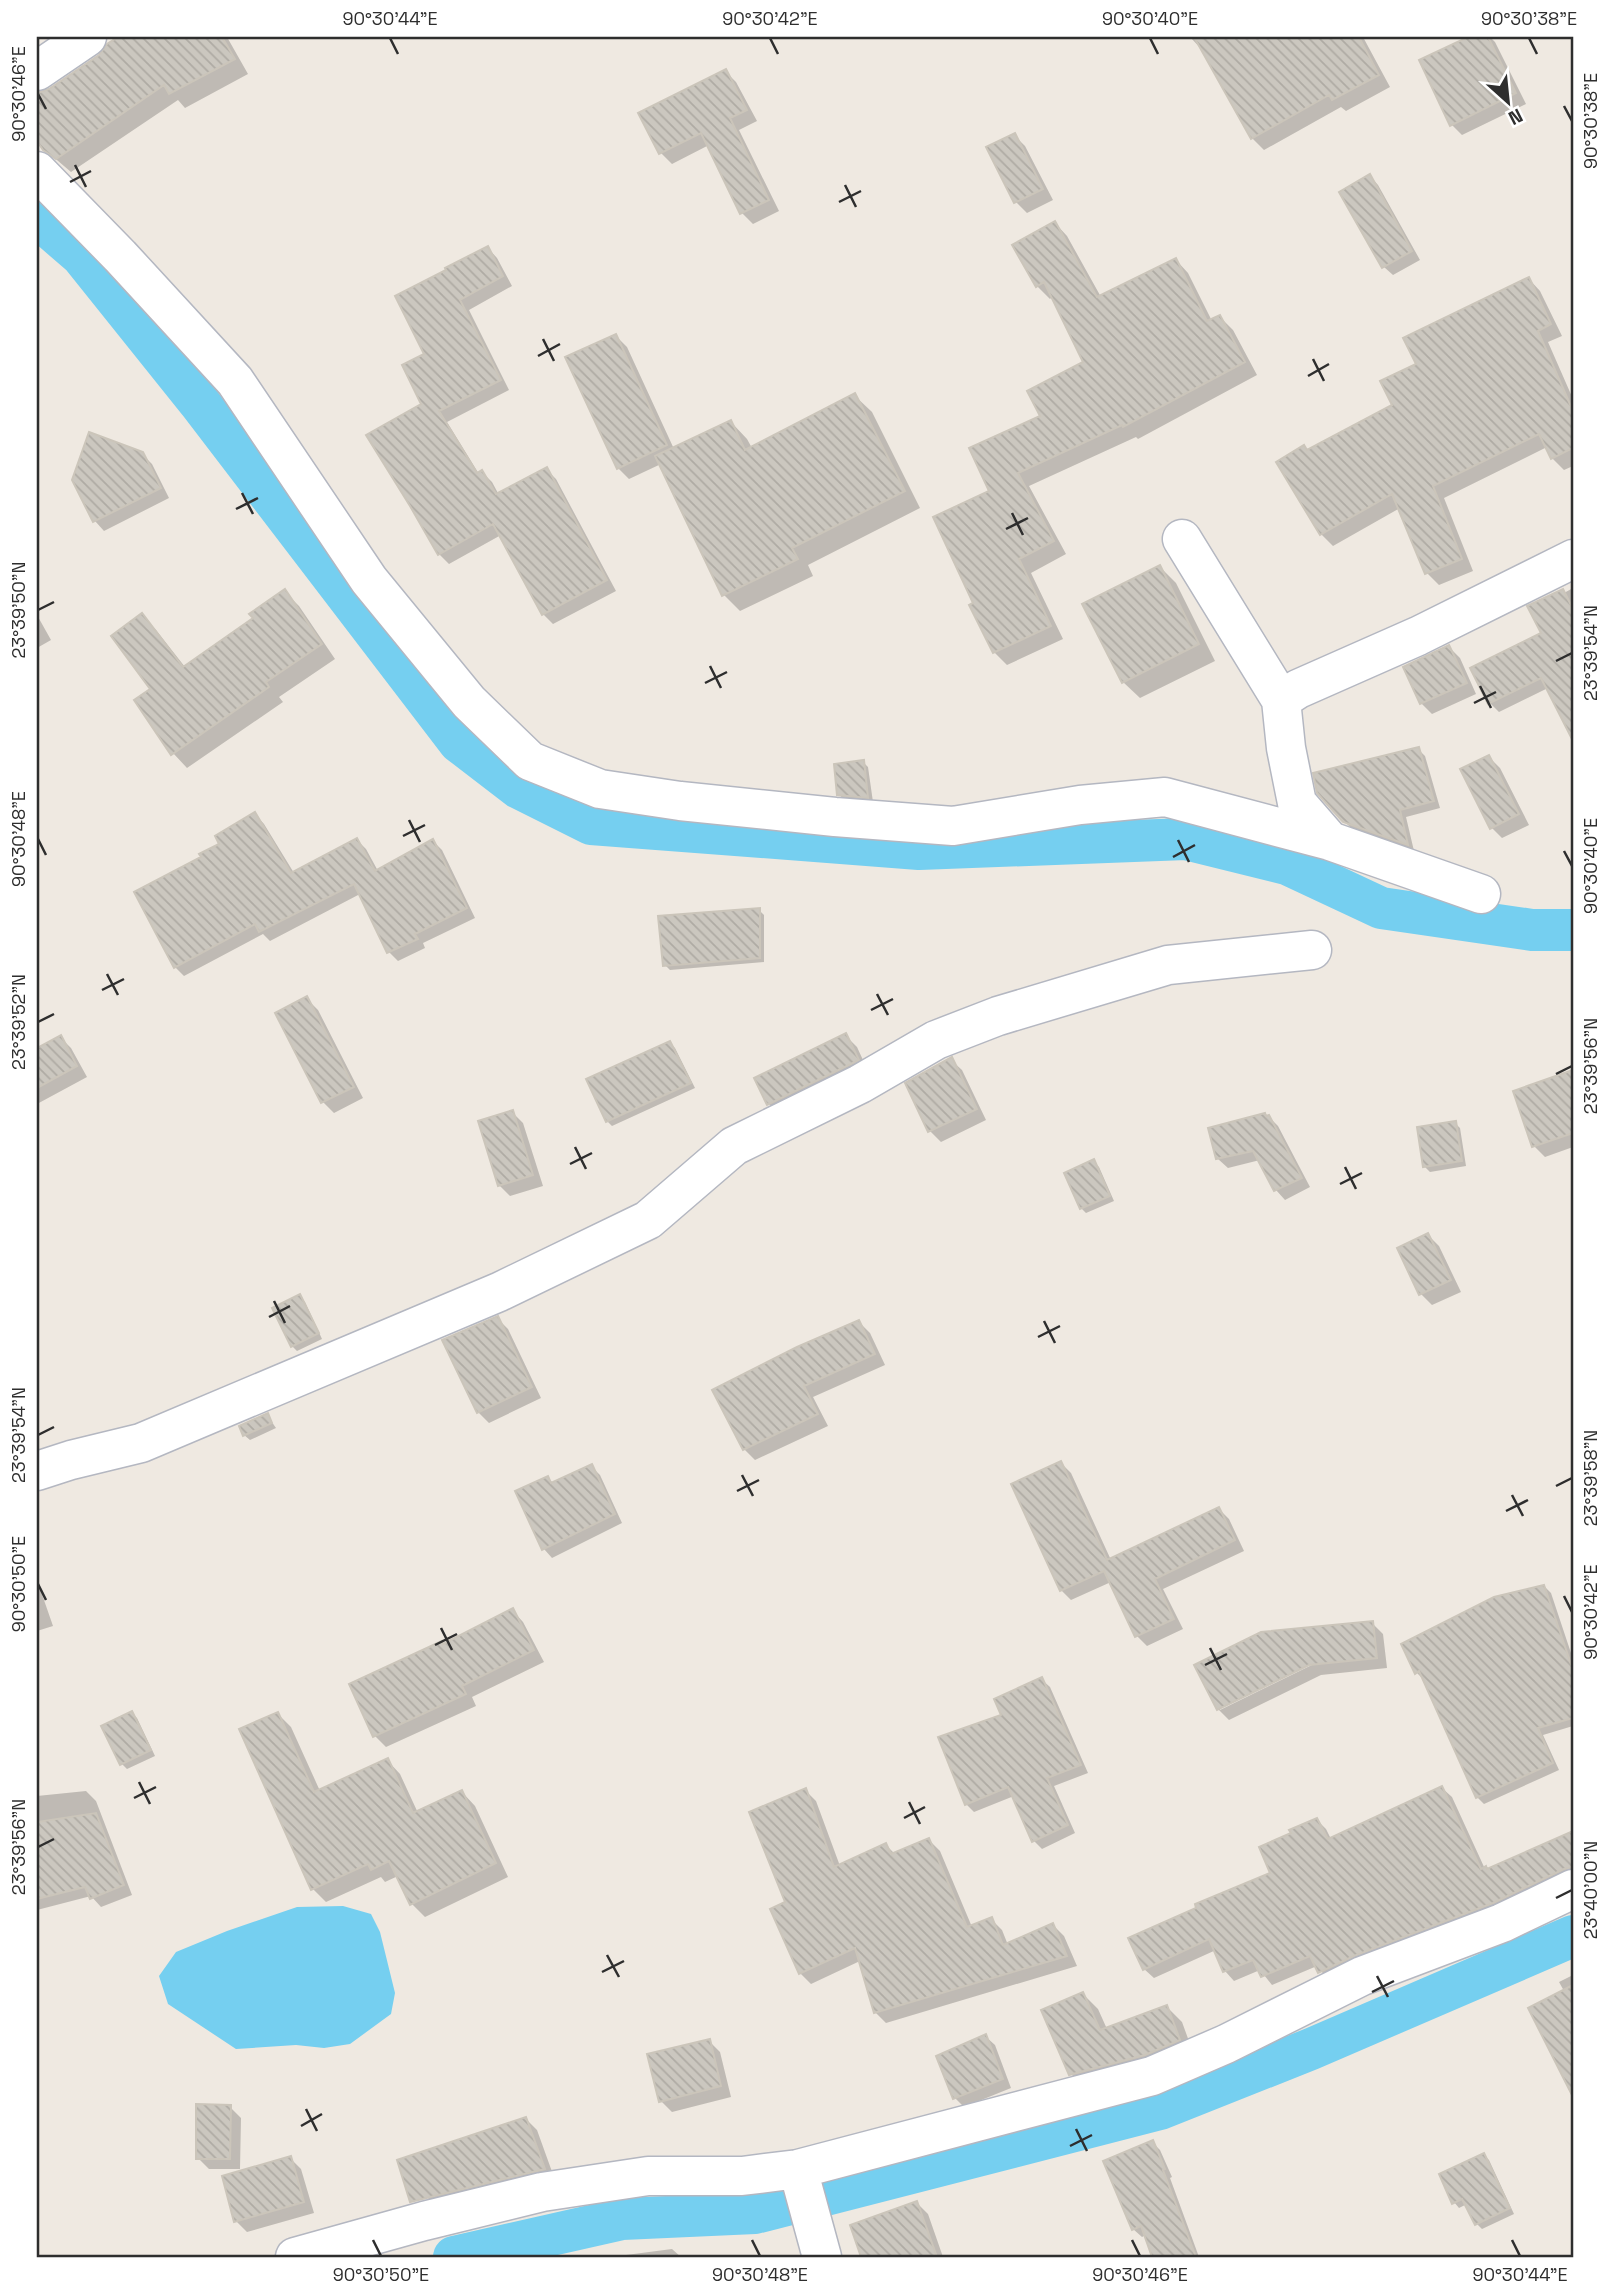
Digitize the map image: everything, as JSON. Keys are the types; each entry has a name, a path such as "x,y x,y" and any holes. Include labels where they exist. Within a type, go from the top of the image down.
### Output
{"street":[{"path":"37,71 86,37"},
{"path":"37,171 236,381 369,580 469,702 530,761 600,789 758,809 953,826 1080,805 1166,796 1330,841 1481,894"},
{"path":"1182,538 1282,699 1286,748 1297,803 1330,841"},
{"path":"1282,699 1298,689 1418,636 1573,559"},
{"path":"37,1471 141,1443 499,1292 648,1220 734,1146 860,1084 936,1040 998,1016 1168,965 1312,950"},
{"path":"295,2257 541,2192 648,2176 742,2176 798,2169 1001,2118 1152,2076 1362,1976 1502,1923 1573,1889"},
{"path":"798,2169 822,2257"}],"water":[{"path":"343,1906 371,1914 380,1932 395,1993 391,2014 350,2044 324,2048 296,2045 236,2049 168,2004 159,1976 176,1952 297,1907"}],"building":[{"path":"118,37 222,37 235,59 169,94 164,85 56,159 43,150 37,141 37,93 49,89 99,55 107,44"},
{"path":"1194,37 1359,37 1379,75 1332,100 1329,95 1251,139"},
{"path":"1468,37 1488,37 1516,93 1450,126 1419,60"},
{"path":"726,69 747,110 730,118 769,200 740,214 701,133 659,154 638,113"},
{"path":"1015,133 1043,189 1014,203 986,147"},
{"path":"1370,174 1412,251 1382,268 1339,192"},
{"path":"1055,221 1097,297 1176,258 1207,321 1220,315 1245,362 1123,427 1122,425 1018,473 1054,541 1019,559 1051,626 993,653 969,605 973,603 933,517 989,491 969,448 1040,416 1027,391 1083,362 1044,282 1036,287 1012,245"},
{"path":"488,246 503,276 460,300 501,380 439,411 477,473 482,470 496,494 547,467 607,580 542,615 493,524 438,555 366,435 421,404 402,365 424,354 395,296"},
{"path":"1529,277 1551,324 1538,331 1573,411 1573,448 1551,459 1539,434 1433,486 1462,559 1425,574 1392,494 1320,535 1276,462 1304,445 1307,450 1392,405 1380,381 1416,364 1403,338"},
{"path":"616,334 667,445 617,469 565,357"},
{"path":"855,393 905,491 792,548 798,559 722,596 655,456 731,420 745,450"},
{"path":"89,432 143,452 161,488 93,522 72,480"},
{"path":"1160,565 1199,644 1122,683 1082,604"},
{"path":"285,589 322,644 266,682 269,687 171,755 134,700 150,689 111,636 142,613 183,667 253,618 249,614"},
{"path":"1563,589 1573,609 1573,741 1541,678 1488,704 1470,668 1541,633 1527,606"},
{"path":"1449,645 1467,683 1420,704 1403,667"},
{"path":"1419,747 1434,801 1400,810 1408,845 1343,822 1317,793 1313,773"},
{"path":"1489,755 1519,814 1490,829 1460,769"},
{"path":"864,760 868,798 837,795 834,764"},
{"path":"255,812 291,873 357,838 375,871 433,839 467,908 415,934 418,939 387,953 354,884 259,932 255,924 174,968 134,892 201,857 199,854 219,844 215,836"},
{"path":"760,908 760,958 663,966 658,916"},
{"path":"307,996 354,1087 321,1103 275,1013"},
{"path":"846,1033 859,1060 767,1105 754,1078"},
{"path":"61,1035 77,1066 37,1088 37,1048"},
{"path":"670,1041 691,1083 606,1122 586,1079"},
{"path":"952,1057 977,1109 928,1132 905,1083"},
{"path":"1573,1070 1573,1133 1532,1147 1513,1091"},
{"path":"513,1110 533,1175 498,1186 478,1121"},
{"path":"1265,1113 1266,1116 1269,1115 1302,1178 1274,1191 1253,1151 1216,1159 1208,1128"},
{"path":"1456,1121 1462,1161 1423,1167 1417,1127"},
{"path":"1094,1159 1110,1196 1080,1209 1064,1173"},
{"path":"1428,1233 1451,1280 1419,1295 1397,1248"},
{"path":"300,1294 319,1333 291,1347 272,1308"},
{"path":"498,1316 532,1387 477,1413 442,1340"},
{"path":"859,1320 875,1354 804,1386 818,1414 743,1450 712,1390 797,1347"},
{"path":"268,1413 272,1423 243,1436 239,1426"},
{"path":"1061,1461 1107,1560 1219,1507 1235,1540 1155,1579 1174,1619 1135,1637 1104,1571 1060,1591 1011,1484"},
{"path":"592,1464 615,1514 542,1550 515,1491 548,1476 551,1483"},
{"path":"1544,1585 1573,1670 1573,1718 1538,1728 1553,1763 1476,1798 1419,1671 1415,1674 1401,1644 1494,1597"},
{"path":"513,1608 534,1650 462,1686 466,1694 373,1737 349,1684 442,1641 443,1644"},
{"path":"1373,1621 1377,1658 1309,1665 1217,1710 1194,1665 1261,1632"},
{"path":"1042,1677 1081,1765 1047,1778 1068,1825 1032,1842 1008,1787 965,1805 938,1737 1001,1715 994,1699"},
{"path":"132,1711 151,1750 120,1765 101,1726"},
{"path":"278,1712 314,1792 388,1758 413,1813 462,1790 496,1863 410,1905 389,1861 371,1870 368,1864 311,1890 239,1729"},
{"path":"1442,1786 1481,1869 1486,1866 1487,1869 1573,1831 1573,1867 1493,1903 1354,1956 1318,1973 1310,1956 1261,1977 1253,1960 1223,1972 1209,1939 1143,1970 1128,1938 1196,1908 1195,1904 1270,1873 1259,1847 1317,1818 1328,1839"},
{"path":"806,1788 834,1867 886,1843 891,1854 929,1838 967,1927 992,1917 1003,1945 1053,1923 1067,1956 874,2013 855,1948 799,1974 770,1909 785,1902 749,1812"},
{"path":"96,1813 124,1885 90,1899 85,1887 37,1899 37,1822"},
{"path":"1573,1985 1573,2097 1528,2008"},
{"path":"1083,1992 1100,2030 1167,2005 1180,2040 1145,2055 1069,2075 1041,2010"},
{"path":"986,2034 1003,2079 953,2099 936,2056"},
{"path":"710,2039 721,2086 659,2102 647,2054"},
{"path":"196,2104 231,2105 230,2159 196,2159"},
{"path":"526,2117 545,2169 410,2202 397,2160"},
{"path":"1153,2140 1196,2257 1152,2257 1141,2226 1132,2230 1103,2161"},
{"path":"1484,2153 1510,2208 1475,2225 1462,2199 1452,2204 1439,2174"},
{"path":"291,2156 304,2202 234,2222 222,2176"},
{"path":"917,2201 937,2257 861,2257 850,2225"}],"waterway":[{"path":"37,217 82,256 199,402 459,742 519,788 591,824 919,849 1186,839 1287,864 1381,908 1532,930 1573,930"},
{"path":"454,2257 622,2219 755,2213 1160,2109 1311,2049 1573,1936"}]}
